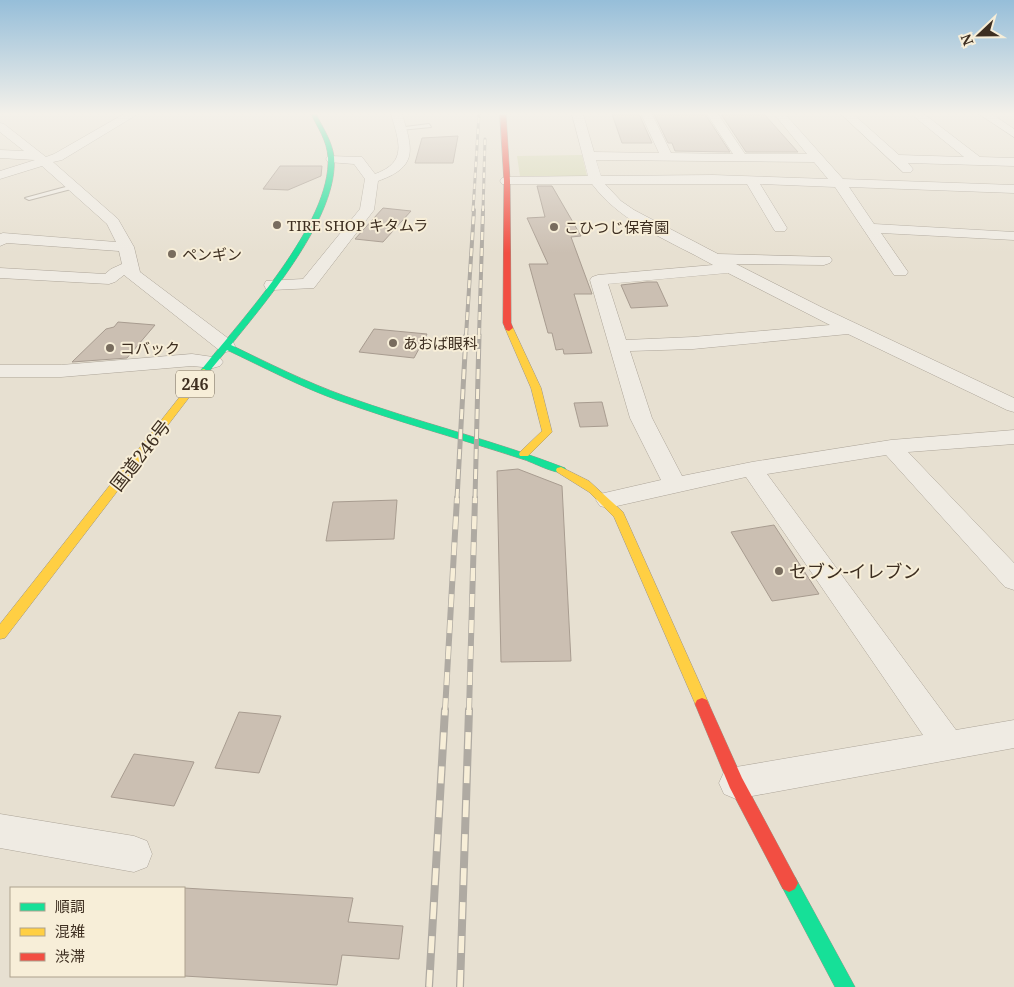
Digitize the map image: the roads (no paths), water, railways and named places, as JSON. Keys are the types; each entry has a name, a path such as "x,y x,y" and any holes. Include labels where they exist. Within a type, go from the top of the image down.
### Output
{"main road":[{"name":"国道246号","path":"0,634 226,346 312,228 322,208 332,176 332,160"},
{"path":"505,160 507,323 536,388 547,432 524,454"},
{"path":"226,346 337,397 468,440 524,454 567,471 608,500 619,515 736,783 845,987"}],"street":[{"path":"0,175 35,160"},
{"path":"42,160 113,222 126,247 132,274 226,346"},
{"path":"272,285 308,284 367,210 372,178 358,160"},
{"path":"372,178 390,173 402,163 403,160"},
{"path":"590,160 600,188 626,211 721,263 1014,406"},
{"path":"819,160 839,182 900,272"},
{"path":"897,160 932,201"},
{"path":"925,160 1014,162"},
{"path":"507,182 751,180 1014,189"},
{"path":"751,180 780,228"},
{"path":"996,189 1014,204"},
{"path":"870,228 1014,236"},
{"path":"0,241 4,238 126,247"},
{"path":"675,484 641,418 598,280 721,263 824,260"},
{"path":"0,273 109,279 129,267"},
{"path":"620,346 693,343 851,328"},
{"path":"0,371 62,371 192,360 213,362"},
{"path":"608,500 752,468 891,447 1014,437"},
{"path":"891,447 1014,580"},
{"path":"752,468 950,746"},
{"path":"736,783 1014,734"},
{"path":"0,831 134,854"}],"lane":[{"path":"29,198 73,187"}],"railway":[{"path":"473,211 476,160"},
{"path":"483,211 484,160"},
{"path":"466,336 474,210"},
{"path":"479,336 483,210"},
{"path":"457,499 466,335"},
{"path":"475,499 479,335"},
{"path":"445,711 457,498"},
{"path":"469,711 475,498"},
{"path":"429,987 445,710"},
{"path":"460,987 469,710"}],"place":[{"name":"TIRE SHOP キタムラ","path":"277,225"},
{"name":"こひつじ保育園","path":"554,227"},
{"name":"ペンギン","path":"172,254"},
{"name":"あおば眼科","path":"393,343"},
{"name":"コバック","path":"110,348"},
{"name":"セブン-イレブン","path":"779,571"}]}
